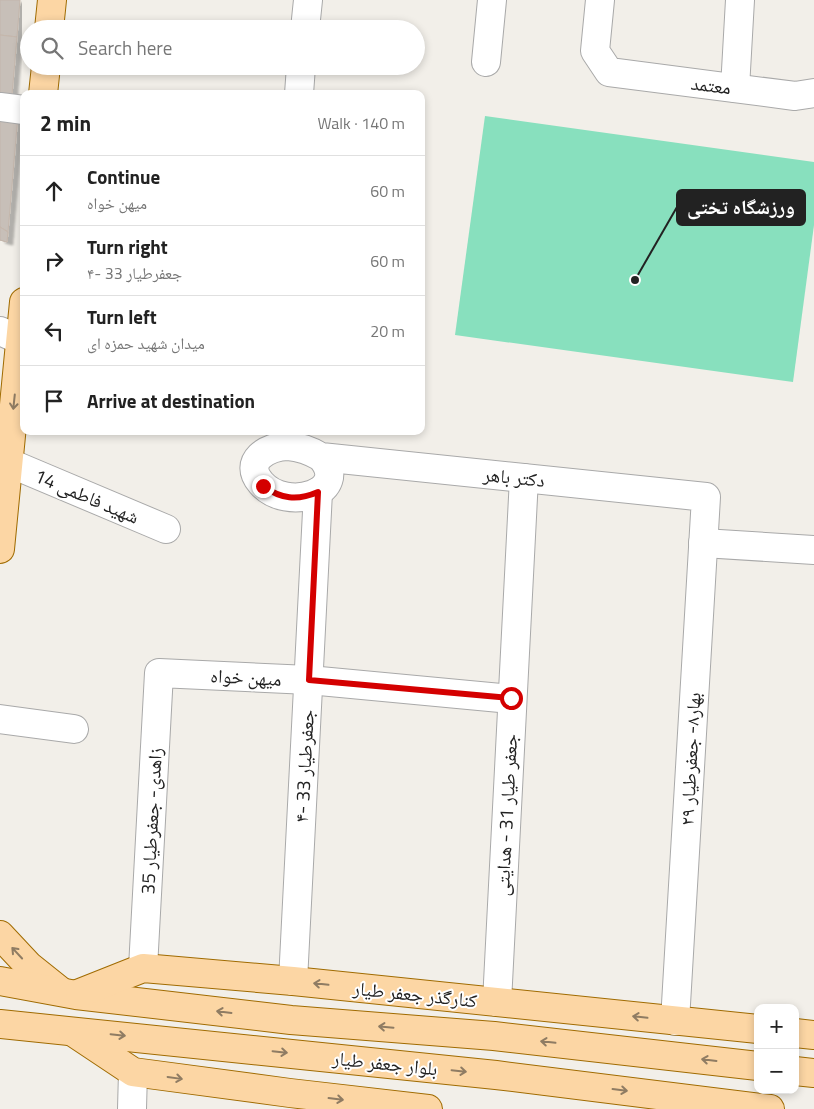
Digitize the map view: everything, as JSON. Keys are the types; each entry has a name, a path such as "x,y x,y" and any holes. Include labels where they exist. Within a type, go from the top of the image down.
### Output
{"main road":[{"path":"50,20 52,0"},
{"path":"43,90 45,75"},
{"path":"0,549 4,461 18,321"},
{"path":"0,935 29,966 69,994"},
{"name":"کنارگذر جعفر طیار","path":"69,994 143,968 293,981 754,1029"},
{"name":"بلوار جعفر طیار","path":"0,982 69,994 291,1020 494,1036 754,1066"},
{"name":"بلوار جعفر طیار","path":"6,1028 70,1030 496,1075 770,1109"},
{"path":"70,1030 133,1072 289,1101 428,1109"},
{"path":"799,1033 814,1035"},
{"path":"799,1071 814,1073"}],"street":[{"path":"306,20 308,0"},
{"path":"486,62 492,0"},
{"name":"معتمد","path":"600,0 595,51 609,72 795,96 814,93"},
{"path":"735,88 740,0"},
{"path":"299,90 300,75"},
{"path":"0,107 20,110"},
{"path":"266,441 311,451 321,457 329,471 328,480 325,486 318,492 307,496 296,498 284,497 263,486 256,478 254,468 266,441"},
{"name":"دکتر باهر","path":"321,457 706,497"},
{"name":"شهید فاطمی 14","path":"4,461 166,529"},
{"name":"جعفر طیار 31 - هدایتی","path":"497,1002 511,698 524,478"},
{"name":"۴- جعفرطیار 33","path":"293,981 318,492"},
{"name":"بهار۸- جعفرطیار ۲۹","path":"675,1021 706,497"},
{"path":"703,543 814,550"},
{"name":"میهن خواه","path":"159,673 309,680 511,698"},
{"name":"زاهدی- جعفرطیار 35","path":"143,968 159,673"},
{"path":"0,718 74,729"},
{"path":"132,1109 133,1072"}],"green space":[{"path":"485,116 814,162 814,225 793,382 455,335"}],"building":[{"path":"0,0 20,0 17,37 0,35"},
{"path":"0,35 17,37 12,95 0,94"},
{"path":"0,111 18,115 8,232 0,227"},
{"path":"0,227 8,232 7,242 0,240"},
{"path":"0,227 8,232 7,242 0,240"}],"place":[{"name":"ورزشگاه تختی","path":"635,280"}],"route":[{"path":"263,486 284,497 296,498 318,492 309,680 511,698"}]}
